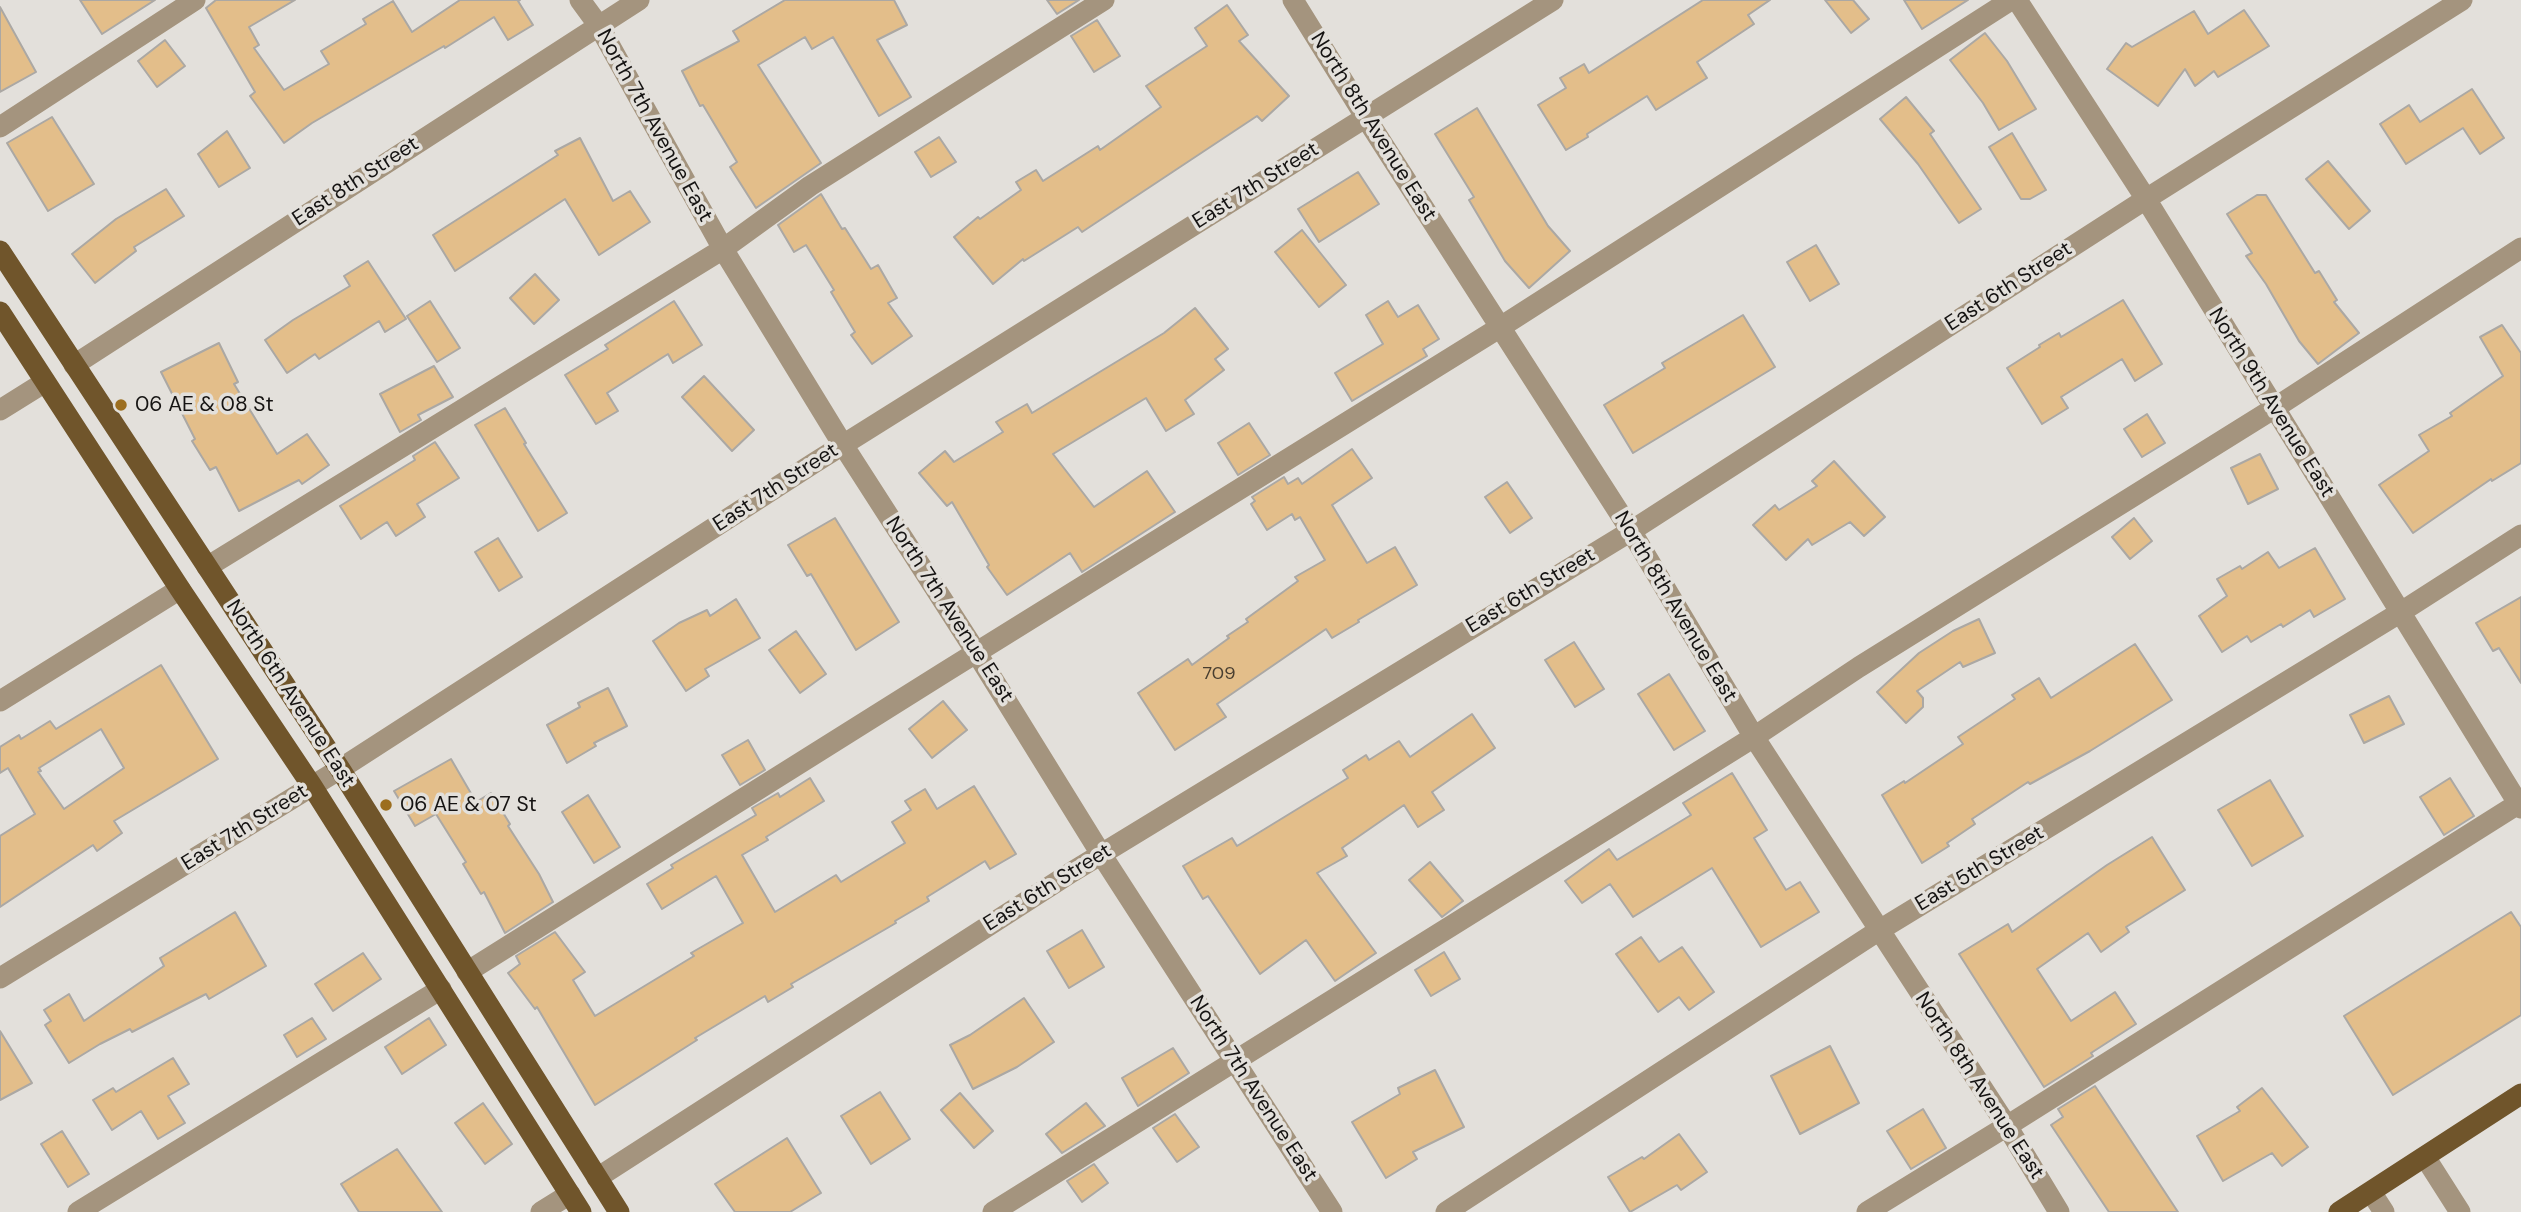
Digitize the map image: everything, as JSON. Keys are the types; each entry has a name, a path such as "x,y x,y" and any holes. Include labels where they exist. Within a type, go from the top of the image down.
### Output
{"main road":[{"name":"North 6th Avenue East","path":"0,251 340,769 620,1212"},
{"name":"North 6th Avenue East","path":"0,312 312,786 581,1212"},
{"path":"2339,1212 2521,1094"}],"street":[{"path":"0,127 195,0"},
{"name":"North 7th Avenue East","path":"580,0 598,26 723,249 843,445 1101,854 1332,1212"},
{"name":"East 8th Street","path":"74,365 639,0"},
{"path":"207,567 723,249 810,186 1104,0"},
{"name":"North 8th Avenue East","path":"1293,0 1499,328 1631,531 1754,737 2007,1126 2059,1212"},
{"name":"East 7th Street","path":"0,978 340,769 843,445 1553,0"},
{"path":"467,972 1499,328 2011,0"},
{"name":"North 9th Avenue East","path":"2017,0 2146,199 2273,409 2520,804"},
{"name":"East 6th Street","path":"597,1178 1101,854 1631,531 2146,199 2462,0"},
{"path":"993,1212 1754,737 1859,667 2273,409 2521,248"},
{"path":"0,410 45,382"},
{"name":"East 5th Street","path":"1446,1212 1878,931 2401,612 2521,535"},
{"path":"0,701 180,589"},
{"path":"1867,1212 2520,804"},
{"path":"78,1212 440,989"},
{"path":"2425,1157 2460,1212"},
{"path":"2371,1192 2384,1212"},
{"path":"541,1212 569,1194"}],"building":[{"path":"80,0 155,0 102,34"},
{"path":"216,0 295,0 249,27 259,45 254,48 284,90 329,64 321,51 366,24 363,19 393,1 412,32 460,0 520,0 518,1 533,25 508,40 494,17 445,48 444,46 312,123 284,143 250,96 255,92 206,8"},
{"path":"785,0 894,0 907,25 877,40 911,97 879,116 833,37 812,49 805,37 758,65 821,163 756,208 730,167 737,162 703,105 700,106 682,71 739,41 733,31"},
{"path":"1047,0 1079,0 1057,14"},
{"path":"1703,0 1770,0 1748,15 1754,24 1697,62 1707,78 1656,110 1647,96 1566,150 1538,105 1566,88 1560,78 1584,64 1589,73"},
{"path":"1825,0 1853,0 1869,19 1851,33"},
{"path":"1904,0 1968,0 1922,29"},
{"path":"1227,5 1248,35 1239,41 1289,96 1262,121 1257,116 1082,232 1078,227 1024,261 1023,259 993,284 954,237 978,217 980,219 1021,190 1016,182 1036,170 1043,181 1098,146 1100,150 1161,107 1146,86 1207,46 1195,28"},
{"path":"0,7 36,72 0,92"},
{"path":"2244,10 2269,46 2218,77 2214,71 2195,86 2185,69 2158,106 2107,69 2126,43 2132,47 2194,11 2208,34"},
{"path":"1097,20 1120,56 1094,72 1071,36"},
{"path":"1985,33 2007,61 2036,109 1999,130 1983,103 1950,60"},
{"path":"165,40 185,66 157,87 138,61"},
{"path":"2472,89 2504,138 2480,154 2463,128 2406,164 2380,124 2409,105 2420,122"},
{"path":"1906,97 1934,131 1930,134 1981,209 1959,223 1918,164 1880,119"},
{"path":"1477,108 1548,226 1570,251 1529,288 1505,261 1469,200 1474,197 1435,134"},
{"path":"52,117 94,184 48,211 7,143"},
{"path":"227,131 250,168 219,187 198,154"},
{"path":"2012,133 2046,190 2030,199 2021,199 1989,147"},
{"path":"939,137 956,162 931,177 915,152"},
{"path":"580,138 613,201 630,191 650,222 599,255 565,199 455,271 433,235 558,155 555,151"},
{"path":"2328,161 2370,211 2349,229 2306,179"},
{"path":"1358,172 1379,204 1319,242 1298,209"},
{"path":"166,189 184,216 134,247 136,251 95,283 72,254 116,219"},
{"path":"821,194 871,269 878,265 897,298 888,303 912,336 872,364 851,335 855,332 831,292 834,290 806,245 794,252 778,225"},
{"path":"2257,195 2266,195 2315,273 2319,271 2337,300 2334,302 2359,333 2318,364 2299,341 2266,284 2246,256 2252,253 2227,214"},
{"path":"1302,230 1346,285 1319,307 1275,252"},
{"path":"1816,245 1839,284 1810,301 1787,262"},
{"path":"368,261 406,319 385,332 379,321 319,359 315,354 287,373 265,340 350,286 344,276"},
{"path":"535,274 559,300 534,324 510,298"},
{"path":"2123,300 2162,364 2135,381 2122,359 2061,397 2068,408 2042,424 2007,368 2059,333 2061,337"},
{"path":"430,301 460,348 437,362 407,316"},
{"path":"674,301 702,345 673,363 668,354 607,393 618,411 596,424 565,375 608,349 605,345"},
{"path":"1388,301 1398,317 1418,305 1439,339 1423,349 1427,356 1352,401 1335,373 1383,344 1366,315"},
{"path":"1195,308 1228,349 1215,359 1224,370 1185,400 1194,414 1166,431 1146,398 1053,454 1094,507 1147,471 1175,512 1082,572 1070,553 1007,595 987,567 989,565 952,502 947,506 919,473 945,451 954,462 1003,432 996,422 1027,404 1032,413 1164,333"},
{"path":"1743,315 1775,367 1633,453 1604,405 1665,368 1662,363"},
{"path":"2502,325 2521,353 2521,463 2492,481 2491,479 2413,533 2379,485 2429,451 2419,435 2452,416 2450,413 2503,376 2480,337"},
{"path":"219,343 238,382 234,384 277,454 307,434 329,465 302,484 299,480 239,511 216,467 210,470 192,441 195,439 161,372"},
{"path":"434,366 453,397 418,415 421,420 400,432 380,394"},
{"path":"704,376 754,430 732,451 682,397"},
{"path":"505,408 567,513 538,531 475,425"},
{"path":"2147,414 2165,443 2142,457 2124,429"},
{"path":"1249,423 1270,455 1238,475 1218,443"},
{"path":"435,442 459,478 417,504 425,517 396,536 387,522 361,539 340,506 415,460 413,456"},
{"path":"1352,449 1372,478 1332,505 1367,563 1395,547 1417,585 1332,638 1326,629 1217,704 1226,717 1175,750 1138,693 1188,659 1192,665 1248,622 1246,619 1298,581 1295,577 1325,560 1300,517 1295,520 1292,514 1267,530 1251,504 1255,501 1252,497 1284,477 1288,484 1298,478 1302,484"},
{"path":"2260,454 2278,489 2248,504 2231,468"},
{"path":"1834,461 1885,517 1864,536 1850,522 1812,545 1808,539 1786,560 1753,525 1775,505 1779,510 1817,486 1812,481"},
{"path":"1507,482 1532,518 1510,533 1485,497"},
{"path":"835,518 899,622 856,650 811,574 807,576 788,545"},
{"path":"2134,518 2152,541 2130,559 2112,537"},
{"path":"498,538 522,577 499,591 475,552"},
{"path":"2315,548 2345,599 2314,617 2310,610 2251,642 2247,636 2222,652 2199,616 2227,596 2217,579 2240,566 2242,569 2268,552 2279,568"},
{"path":"2521,597 2521,683 2499,648 2493,651 2476,623"},
{"path":"736,599 760,638 705,669 709,676 686,691 653,641 679,623 707,610 710,616"},
{"path":"1979,619 1995,653 1963,667 1960,662 1917,691 1923,698 1923,707 1906,723 1877,692 1919,653 1953,631"},
{"path":"796,631 826,674 800,693 769,650"},
{"path":"1574,642 1604,689 1575,707 1545,660"},
{"path":"2135,644 2172,700 2090,751 2030,784 2028,782 1972,819 1975,824 1947,843 1949,846 1922,863 1882,795 1963,744 1958,737 2015,699 2012,695 2039,678 2051,698"},
{"path":"161,665 218,759 114,821 122,833 97,851 93,845 0,907 0,836 35,814 8,768 0,773 0,747 19,735 21,739 50,721 56,729","holes":["101,729 124,768 64,809 38,772 41,771 39,768"]},
{"path":"1669,674 1705,731 1674,750 1638,694"},
{"path":"608,688 627,726 594,743 596,746 567,763 547,725 580,707 578,703"},
{"path":"2389,696 2404,724 2364,743 2350,715"},
{"path":"943,701 967,730 932,758 909,729"},
{"path":"1472,714 1495,748 1432,792 1444,810 1418,827 1404,805 1342,848 1347,856 1317,873 1376,953 1335,981 1306,940 1260,974 1208,896 1203,899 1183,866 1232,838 1237,846 1348,778 1343,770 1366,755 1369,760 1399,741 1410,757"},
{"path":"748,740 765,770 740,785 722,755"},
{"path":"451,759 476,802 491,793 553,902 505,933 484,892 481,894 463,864 466,862 436,814 415,826 394,791"},
{"path":"1732,773 1767,830 1754,838 1786,890 1800,882 1819,912 1761,947 1712,868 1633,917 1610,884 1582,903 1565,881 1609,849 1617,860 1691,815 1683,803"},
{"path":"810,778 824,801 742,855 775,912 836,875 841,882 905,843 892,822 911,810 905,801 925,789 937,809 974,786 1016,854 990,869 985,861 927,897 929,901 895,921 896,923 791,984 793,987 768,1002 765,996 695,1038 697,1040 595,1105 537,1007 535,1009 508,973 520,964 516,956 555,932 585,972 573,980 595,1016 694,956 691,953 743,923 716,876 662,909 647,884 673,868 671,865 756,815 752,808 778,793 780,797"},
{"path":"2450,778 2474,816 2444,835 2420,797"},
{"path":"2270,780 2303,836 2252,866 2218,810"},
{"path":"588,795 620,847 594,863 562,812"},
{"path":"2152,837 2185,890 2126,927 2129,932 2101,952 2088,933 2037,969 2071,1021 2115,992 2136,1024 2091,1053 2093,1056 2044,1087 1959,954 2008,924 2012,932"},
{"path":"1430,862 1463,901 1442,917 1409,880"},
{"path":"235,912 266,966 209,999 206,994 132,1032 130,1029 100,1044 69,1063 45,1025 51,1021 44,1010 69,994 84,1021 164,966 160,958"},
{"path":"2511,912 2521,927 2521,1015 2393,1095 2344,1016"},
{"path":"1082,930 1104,967 1069,988 1047,951"},
{"path":"1641,937 1659,962 1682,947 1714,992 1689,1010 1679,997 1658,1012 1616,954"},
{"path":"1444,952 1460,979 1431,996 1415,970"},
{"path":"363,953 381,979 333,1011 315,984"},
{"path":"1024,998 1054,1042 1017,1067 973,1089 950,1045 970,1035"},
{"path":"312,1018 326,1039 297,1057 284,1035"},
{"path":"429,1018 446,1045 402,1074 385,1047"},
{"path":"0,1031 32,1083 0,1100"},
{"path":"1830,1046 1859,1103 1800,1134 1771,1076"},
{"path":"1173,1048 1189,1073 1138,1106 1122,1078"},
{"path":"173,1058 189,1084 168,1096 185,1123 158,1139 141,1111 112,1130 93,1100 113,1088 116,1092"},
{"path":"1435,1070 1464,1127 1413,1152 1417,1159 1386,1178 1352,1122 1400,1094 1398,1088"},
{"path":"2095,1086 2178,1212 2109,1212 2051,1125 2063,1117 2058,1109"},
{"path":"2262,1088 2308,1147 2282,1166 2272,1153 2223,1181 2197,1136 2240,1111 2237,1107"},
{"path":"880,1092 910,1139 871,1164 841,1116"},
{"path":"960,1093 993,1131 974,1148 941,1110"},
{"path":"483,1103 512,1144 485,1164 455,1123"},
{"path":"1086,1103 1105,1126 1062,1153 1046,1134"},
{"path":"1923,1109 1946,1148 1911,1169 1887,1131"},
{"path":"1175,1114 1199,1147 1177,1162 1153,1128"},
{"path":"62,1131 89,1174 68,1187 41,1144"},
{"path":"1679,1134 1707,1172 1681,1190 1677,1185 1630,1212 1608,1177 1642,1157 1644,1159"},
{"path":"787,1138 821,1193 790,1212 735,1212 715,1184"},
{"path":"397,1149 442,1212 359,1212 341,1184"},
{"path":"1094,1164 1108,1183 1082,1202 1067,1181"}],"place":[{"name":"06 AE & 08 St","path":"121,405"},
{"name":"06 AE & 07 St","path":"386,805"}]}
